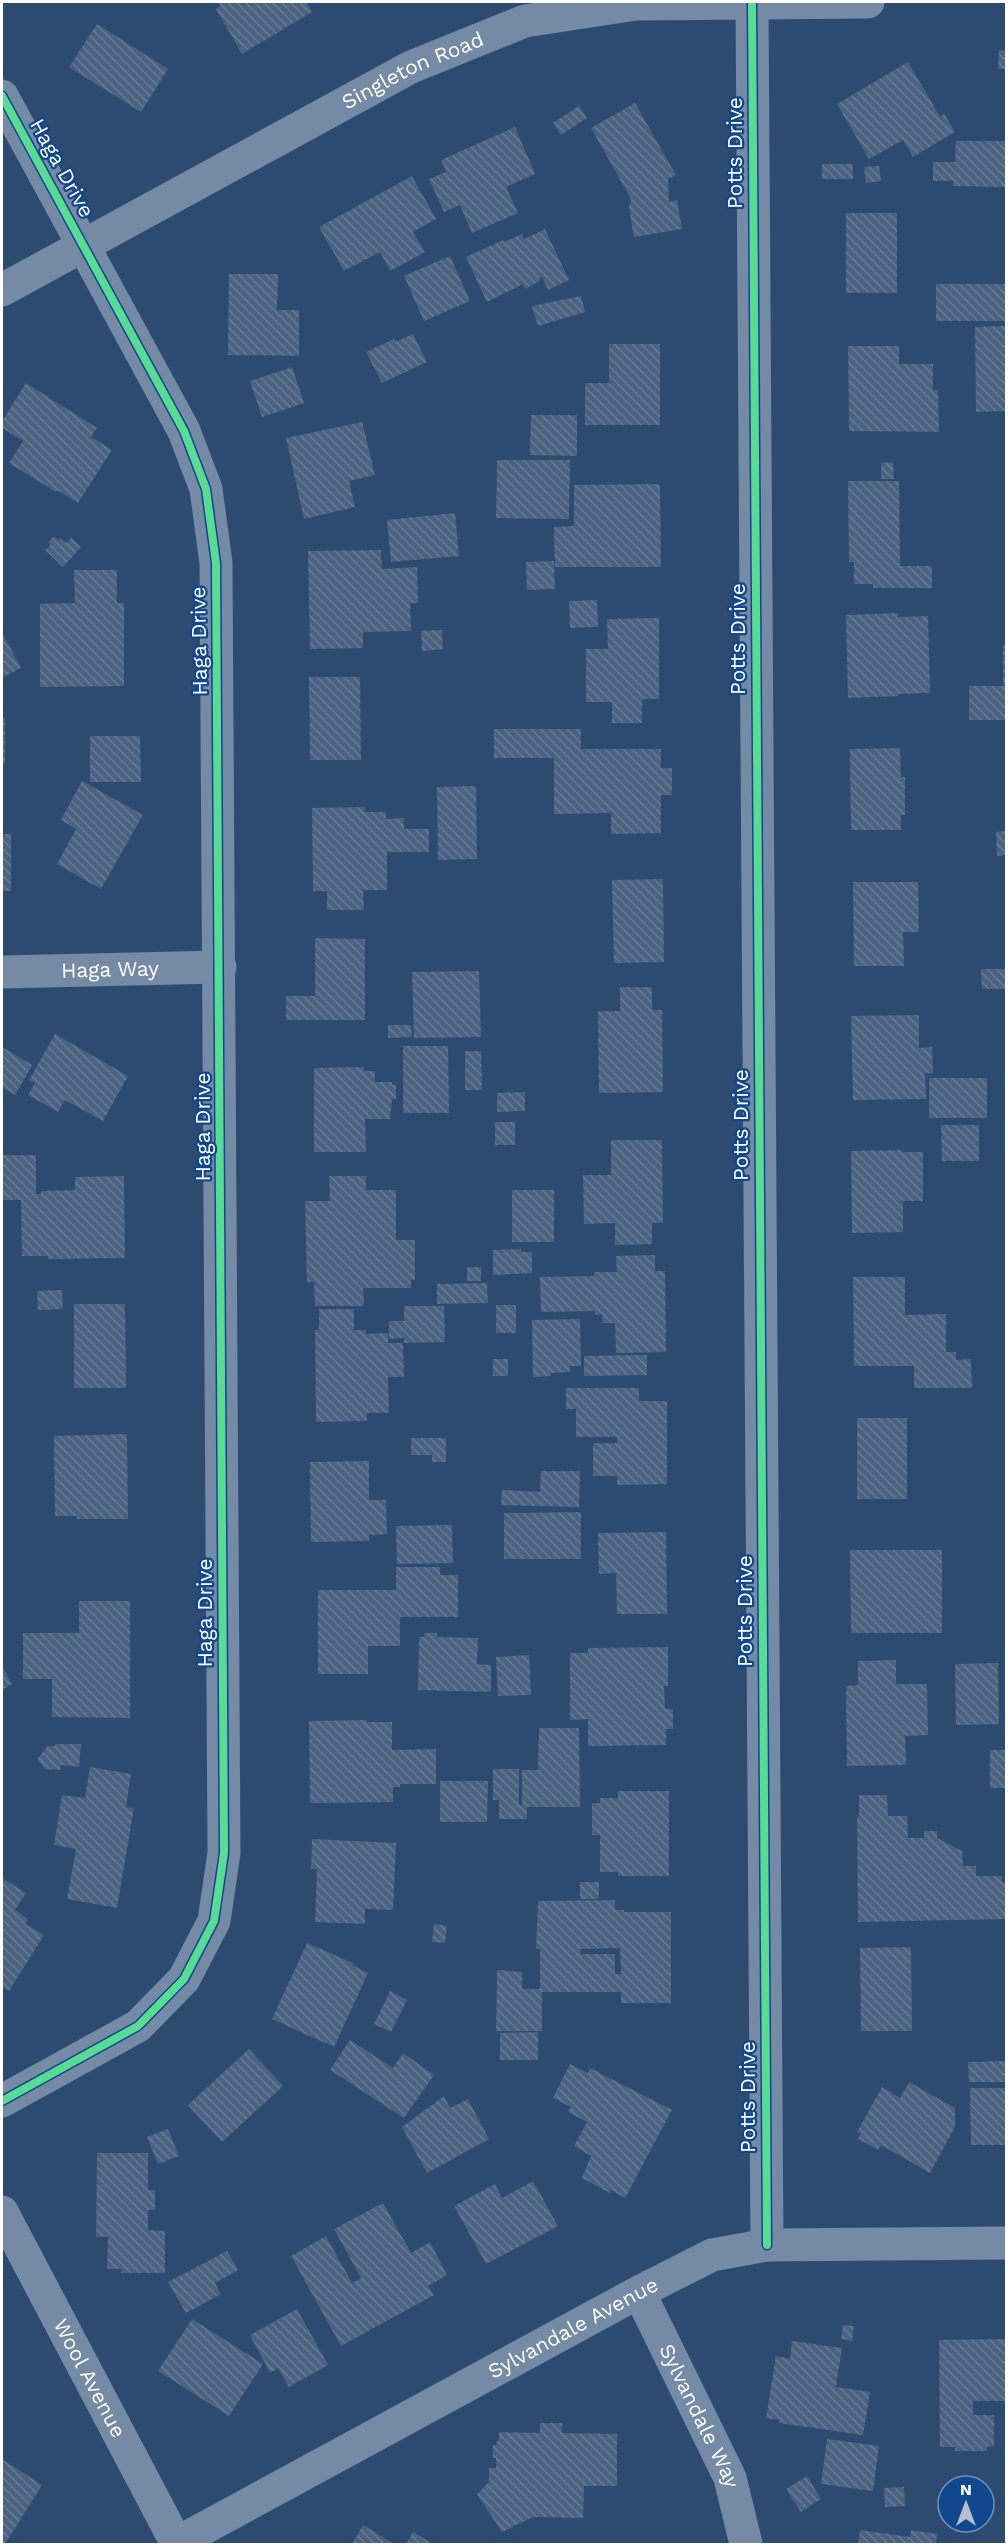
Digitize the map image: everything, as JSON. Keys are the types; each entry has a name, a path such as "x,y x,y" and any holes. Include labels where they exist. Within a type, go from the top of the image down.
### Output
{"street":[{"name":"Singleton Road","path":"2,290 411,68 525,21 636,4 868,2"},
{"name":"Potts Drive","path":"752,3 767,2245"},
{"name":"Haga Drive","path":"2,96 184,431 206,489 216,563 224,1853 214,1921 184,1979 138,2026 2,2101"},
{"name":"Haga Way","path":"2,972 220,967"},
{"name":"Wool Avenue","path":"2,2212 177,2544"},
{"name":"Sylvandale Avenue","path":"177,2544 639,2292 712,2255 767,2245 1006,2243"},
{"name":"Sylvandale Way","path":"639,2292 730,2478 746,2544"}],"building":[{"path":"218,2 306,2 312,12 242,54 216,9 221,6"},
{"path":"97,24 168,69 141,112 69,67"},
{"path":"999,50 1006,51 1006,69 998,69"},
{"path":"908,62 940,117 944,114 955,132 913,157 903,140 869,159 837,104"},
{"path":"635,103 676,175 668,179 669,202 677,200 682,229 634,237 629,207 631,199 591,128"},
{"path":"579,106 587,118 561,135 553,123"},
{"path":"515,127 535,174 506,187 518,213 472,233 460,205 444,212 429,179 446,172 441,160"},
{"path":"956,141 1006,141 1006,187 953,186 953,181 933,181 933,162 955,162"},
{"path":"822,164 853,164 853,179 822,179"},
{"path":"879,166 881,181 866,183 864,167"},
{"path":"412,176 436,219 413,232 425,252 390,271 380,252 344,271 319,227"},
{"path":"846,213 897,213 897,293 846,293"},
{"path":"545,229 569,280 548,290 542,277 539,278 540,281 525,289 523,284 487,302 466,257 503,240 504,242 522,234 524,239"},
{"path":"450,256 470,301 424,321 404,276"},
{"path":"229,274 278,274 277,310 299,310 299,356 228,355"},
{"path":"936,284 1005,284 1005,321 936,321"},
{"path":"581,296 585,312 538,326 532,306"},
{"path":"1006,326 1006,411 976,412 975,327"},
{"path":"413,334 427,362 382,383 366,352 394,339 395,342"},
{"path":"609,344 660,344 660,425 585,425 585,383 609,383"},
{"path":"848,346 899,346 899,364 933,364 933,390 938,390 939,432 849,431"},
{"path":"292,367 304,403 262,417 250,381"},
{"path":"26,383 97,428 91,437 112,450 78,503 9,463 23,441 2,428 2,421"},
{"path":"531,415 577,415 577,456 530,455"},
{"path":"362,422 375,475 349,481 355,507 304,519 286,438"},
{"path":"497,460 570,460 569,519 496,518"},
{"path":"893,462 894,479 881,479 881,463"},
{"path":"848,481 899,481 900,566 932,566 932,588 873,588 873,584 854,584 854,562 849,562"},
{"path":"660,484 661,567 555,567 554,527 574,526 574,485"},
{"path":"455,513 459,556 391,562 387,520"},
{"path":"54,536 66,543 71,538 81,547 63,567 45,550 51,544 48,542"},
{"path":"381,550 382,569 417,567 418,603 410,603 411,631 363,632 363,648 310,649 308,551"},
{"path":"554,561 555,589 527,590 526,562"},
{"path":"74,570 117,570 117,603 124,603 124,686 40,687 40,604 75,603"},
{"path":"597,600 598,627 570,628 569,601"},
{"path":"898,613 898,617 928,616 930,693 848,698 846,615"},
{"path":"659,618 659,699 642,699 642,723 612,723 612,702 586,702 586,649 608,649 607,619"},
{"path":"442,630 443,649 422,651 421,631"},
{"path":"2,632 21,668 2,678"},
{"path":"1003,645 1006,645 1006,720 969,720 969,686 1003,686"},
{"path":"309,677 360,677 361,760 310,760"},
{"path":"2,718 5,718 5,764 2,764"},
{"path":"494,729 581,729 581,749 661,749 661,768 672,768 672,795 661,795 661,833 611,834 611,813 554,814 554,758 494,758"},
{"path":"90,736 140,736 141,782 90,782"},
{"path":"900,748 901,777 905,777 905,815 901,815 901,830 851,830 850,749"},
{"path":"82,781 143,815 101,889 57,864 76,829 61,820"},
{"path":"476,786 477,859 438,860 437,787"},
{"path":"365,807 365,812 386,812 386,819 404,818 404,829 429,829 429,852 387,852 387,890 363,890 364,910 327,910 327,891 313,891 312,808"},
{"path":"1006,831 1006,855 997,856 996,832"},
{"path":"2,834 11,834 11,891 2,891"},
{"path":"663,879 664,962 614,963 612,880"},
{"path":"853,882 918,882 919,932 903,932 904,966 854,966"},
{"path":"315,938 365,939 365,1020 286,1020 286,996 315,996"},
{"path":"981,969 1006,969 1006,989 982,989"},
{"path":"479,971 481,1037 414,1038 412,972"},
{"path":"620,987 652,987 652,1010 662,1010 663,1092 599,1093 598,1011 620,1011"},
{"path":"919,1015 919,1048 932,1047 933,1073 925,1073 926,1099 853,1100 851,1016"},
{"path":"388,1025 411,1025 412,1037 388,1038"},
{"path":"55,1034 128,1076 103,1121 65,1100 58,1112 28,1095 35,1083 29,1080"},
{"path":"403,1046 448,1046 449,1113 403,1113"},
{"path":"2,1047 32,1065 15,1095 2,1087"},
{"path":"465,1051 481,1051 482,1090 465,1090"},
{"path":"364,1067 364,1071 375,1071 375,1082 392,1082 392,1085 396,1085 396,1099 392,1099 390,1119 365,1119 366,1152 314,1152 314,1068"},
{"path":"929,1078 987,1078 987,1118 929,1118"},
{"path":"525,1092 525,1111 497,1112 497,1093"},
{"path":"495,1122 515,1122 515,1145 495,1145"},
{"path":"941,1125 979,1125 979,1161 942,1161"},
{"path":"611,1140 662,1140 663,1223 652,1223 652,1244 615,1245 615,1223 584,1224 583,1175 611,1175"},
{"path":"902,1150 902,1152 923,1152 923,1201 903,1201 903,1232 852,1233 851,1151"},
{"path":"2,1155 36,1155 36,1194 41,1194 41,1191 75,1190 75,1177 124,1176 125,1258 48,1259 48,1256 22,1256 21,1200 2,1200"},
{"path":"329,1176 366,1176 366,1190 396,1190 396,1240 415,1240 415,1280 411,1280 411,1288 363,1288 364,1306 315,1306 314,1282 307,1282 305,1201 330,1201"},
{"path":"512,1190 554,1190 554,1242 512,1242"},
{"path":"521,1249 521,1252 532,1252 532,1273 493,1275 493,1250"},
{"path":"655,1255 655,1271 665,1271 666,1352 616,1353 615,1323 603,1323 602,1314 595,1315 595,1311 541,1312 540,1277 594,1276 594,1272 617,1272 616,1256"},
{"path":"467,1267 481,1267 481,1281 467,1281"},
{"path":"853,1277 905,1277 905,1315 946,1314 946,1352 956,1352 956,1360 971,1359 972,1388 914,1388 914,1366 854,1366"},
{"path":"487,1283 488,1303 437,1304 437,1284"},
{"path":"62,1290 63,1309 38,1310 37,1291"},
{"path":"74,1304 125,1304 126,1388 74,1388"},
{"path":"496,1305 516,1305 516,1333 496,1333"},
{"path":"404,1306 444,1306 445,1342 404,1343 404,1338 389,1339 389,1321 404,1321"},
{"path":"319,1309 354,1309 354,1330 366,1330 366,1334 388,1333 388,1343 403,1343 404,1377 388,1377 389,1413 367,1413 367,1421 316,1422 315,1330 319,1330"},
{"path":"580,1319 581,1366 570,1366 570,1372 533,1377 532,1320"},
{"path":"647,1355 647,1375 584,1376 584,1356"},
{"path":"493,1359 508,1359 508,1376 493,1376"},
{"path":"566,1388 639,1388 639,1401 667,1401 667,1484 617,1485 617,1476 593,1476 593,1443 617,1443 617,1437 576,1437 576,1409 566,1409"},
{"path":"857,1418 907,1418 907,1499 857,1499"},
{"path":"127,1434 128,1519 77,1519 77,1516 55,1516 54,1436"},
{"path":"411,1438 446,1438 446,1462 432,1462 432,1455 411,1455"},
{"path":"369,1461 369,1500 386,1500 387,1534 369,1535 369,1541 311,1542 310,1462"},
{"path":"541,1471 580,1471 579,1507 501,1505 502,1490 540,1492"},
{"path":"581,1512 581,1559 504,1559 504,1513"},
{"path":"452,1525 453,1563 397,1564 396,1526"},
{"path":"666,1532 667,1614 617,1614 616,1573 599,1574 598,1533"},
{"path":"850,1550 942,1550 942,1633 851,1633"},
{"path":"396,1567 440,1567 440,1575 458,1575 458,1617 400,1617 400,1646 368,1646 368,1674 318,1674 318,1590 396,1590"},
{"path":"79,1601 130,1601 130,1718 52,1717 52,1679 23,1679 23,1633 79,1633"},
{"path":"424,1633 437,1633 437,1637 478,1638 477,1664 491,1665 491,1692 418,1690 419,1637 424,1637"},
{"path":"668,1647 668,1686 664,1686 665,1709 673,1709 673,1729 666,1729 666,1745 588,1746 588,1719 570,1720 570,1653 588,1653 588,1648"},
{"path":"529,1655 531,1695 498,1696 496,1657"},
{"path":"896,1660 896,1684 927,1684 928,1735 905,1736 906,1765 847,1766 846,1686 858,1685 858,1661"},
{"path":"998,1663 999,1724 956,1725 955,1664"},
{"path":"2,1666 12,1684 2,1690"},
{"path":"367,1720 367,1722 392,1722 392,1750 436,1749 436,1784 400,1784 400,1787 393,1787 393,1802 310,1803 309,1721"},
{"path":"539,1728 579,1728 580,1807 527,1807 527,1819 499,1819 499,1800 493,1800 493,1769 519,1769 519,1805 522,1805 522,1770 538,1770"},
{"path":"55,1744 81,1744 79,1767 61,1765 60,1770 45,1769 37,1759 48,1746 55,1746"},
{"path":"990,1750 1006,1750 1006,1788 990,1788"},
{"path":"90,1767 131,1774 126,1807 134,1808 117,1908 67,1899 76,1849 54,1845 62,1795 85,1798"},
{"path":"440,1781 488,1781 487,1822 440,1822"},
{"path":"618,1791 669,1791 669,1876 618,1876 618,1872 600,1872 600,1835 592,1835 592,1803 600,1803 600,1798 618,1798"},
{"path":"859,1795 887,1795 888,1816 907,1816 908,1838 924,1838 924,1831 937,1831 937,1838 962,1851 963,1866 976,1866 976,1876 1002,1876 1002,1882 1006,1882 1006,1919 858,1922 857,1817 859,1817"},
{"path":"312,1839 396,1843 393,1910 365,1909 365,1924 315,1922 317,1869 311,1869"},
{"path":"2,1878 26,1893 15,1910 28,1919 25,1924 44,1935 9,1991 3,1988 2,1992"},
{"path":"580,1882 599,1882 599,1899 580,1899"},
{"path":"615,1900 615,1910 624,1910 624,1912 671,1912 671,2003 621,2003 621,1992 542,1992 542,2031 496,2031 497,1970 522,1972 522,1989 540,1989 540,1949 536,1949 538,1901","holes":["620,1948 621,1974 615,1974 615,1954 580,1954 580,1949"]},
{"path":"434,1924 447,1926 445,1943 432,1942"},
{"path":"307,1943 353,1963 352,1965 368,1973 334,2047 272,2019"},
{"path":"911,1947 912,2031 861,2031 860,1948"},
{"path":"390,1991 407,2000 391,2032 374,2024"},
{"path":"538,2032 538,2060 500,2060 500,2033"},
{"path":"350,2040 393,2068 403,2053 434,2075 404,2118 330,2070"},
{"path":"249,2049 283,2086 222,2142 188,2105"},
{"path":"1006,2061 1006,2082 969,2082 968,2062"},
{"path":"570,2064 588,2073 590,2068 672,2110 625,2198 582,2178 591,2156 574,2146 587,2122 568,2112 571,2107 553,2098"},
{"path":"909,2082 955,2108 955,2127 930,2173 881,2145 878,2150 858,2139 860,2134 857,2132 882,2087 900,2098"},
{"path":"970,2088 1006,2088 1006,2145 971,2145"},
{"path":"444,2096 450,2108 468,2099 489,2139 427,2173 402,2127"},
{"path":"168,2129 179,2156 158,2164 147,2137"},
{"path":"97,2153 148,2153 148,2190 155,2190 155,2210 148,2210 148,2230 165,2231 165,2273 121,2273 122,2269 107,2269 108,2237 96,2237"},
{"path":"533,2181 558,2226 486,2264 454,2206 495,2184 502,2198"},
{"path":"383,2203 411,2253 430,2242 447,2275 428,2286 434,2295 341,2346 291,2256 326,2236 352,2283 361,2278 334,2229"},
{"path":"227,2251 238,2270 215,2283 221,2294 186,2313 168,2282"},
{"path":"297,2309 328,2365 289,2387 278,2368 270,2373 250,2335"},
{"path":"192,2319 263,2364 229,2416 158,2371"},
{"path":"843,2325 854,2326 852,2341 841,2339"},
{"path":"1006,2339 1006,2401 973,2401 973,2415 994,2415 994,2446 987,2447 987,2451 955,2451 955,2447 940,2447 939,2340"},
{"path":"792,2341 842,2348 836,2387 870,2392 863,2435 779,2423 779,2420 766,2418 776,2356 790,2359"},
{"path":"540,2423 562,2423 562,2433 617,2434 617,2486 584,2486 583,2518 533,2517 502,2532 477,2494 489,2482 489,2468 496,2468 493,2445 499,2441 499,2432 540,2433"},
{"path":"827,2439 879,2446 873,2491 821,2484"},
{"path":"2,2459 42,2485 5,2544 2,2544"},
{"path":"807,2476 821,2499 801,2512 786,2489"},
{"path":"904,2487 905,2506 885,2507 884,2488"},
{"path":"363,2525 394,2544 352,2544"},
{"path":"860,2530 910,2537 911,2530 937,2534 936,2544 858,2544"},
{"path":"413,2532 430,2542 429,2544 406,2544"}],"cycle path":[{"path":"752,2 767,2245"},
{"path":"2,96 184,431 206,489 216,563 224,1853 214,1921 184,1979 138,2026 2,2101"}]}
